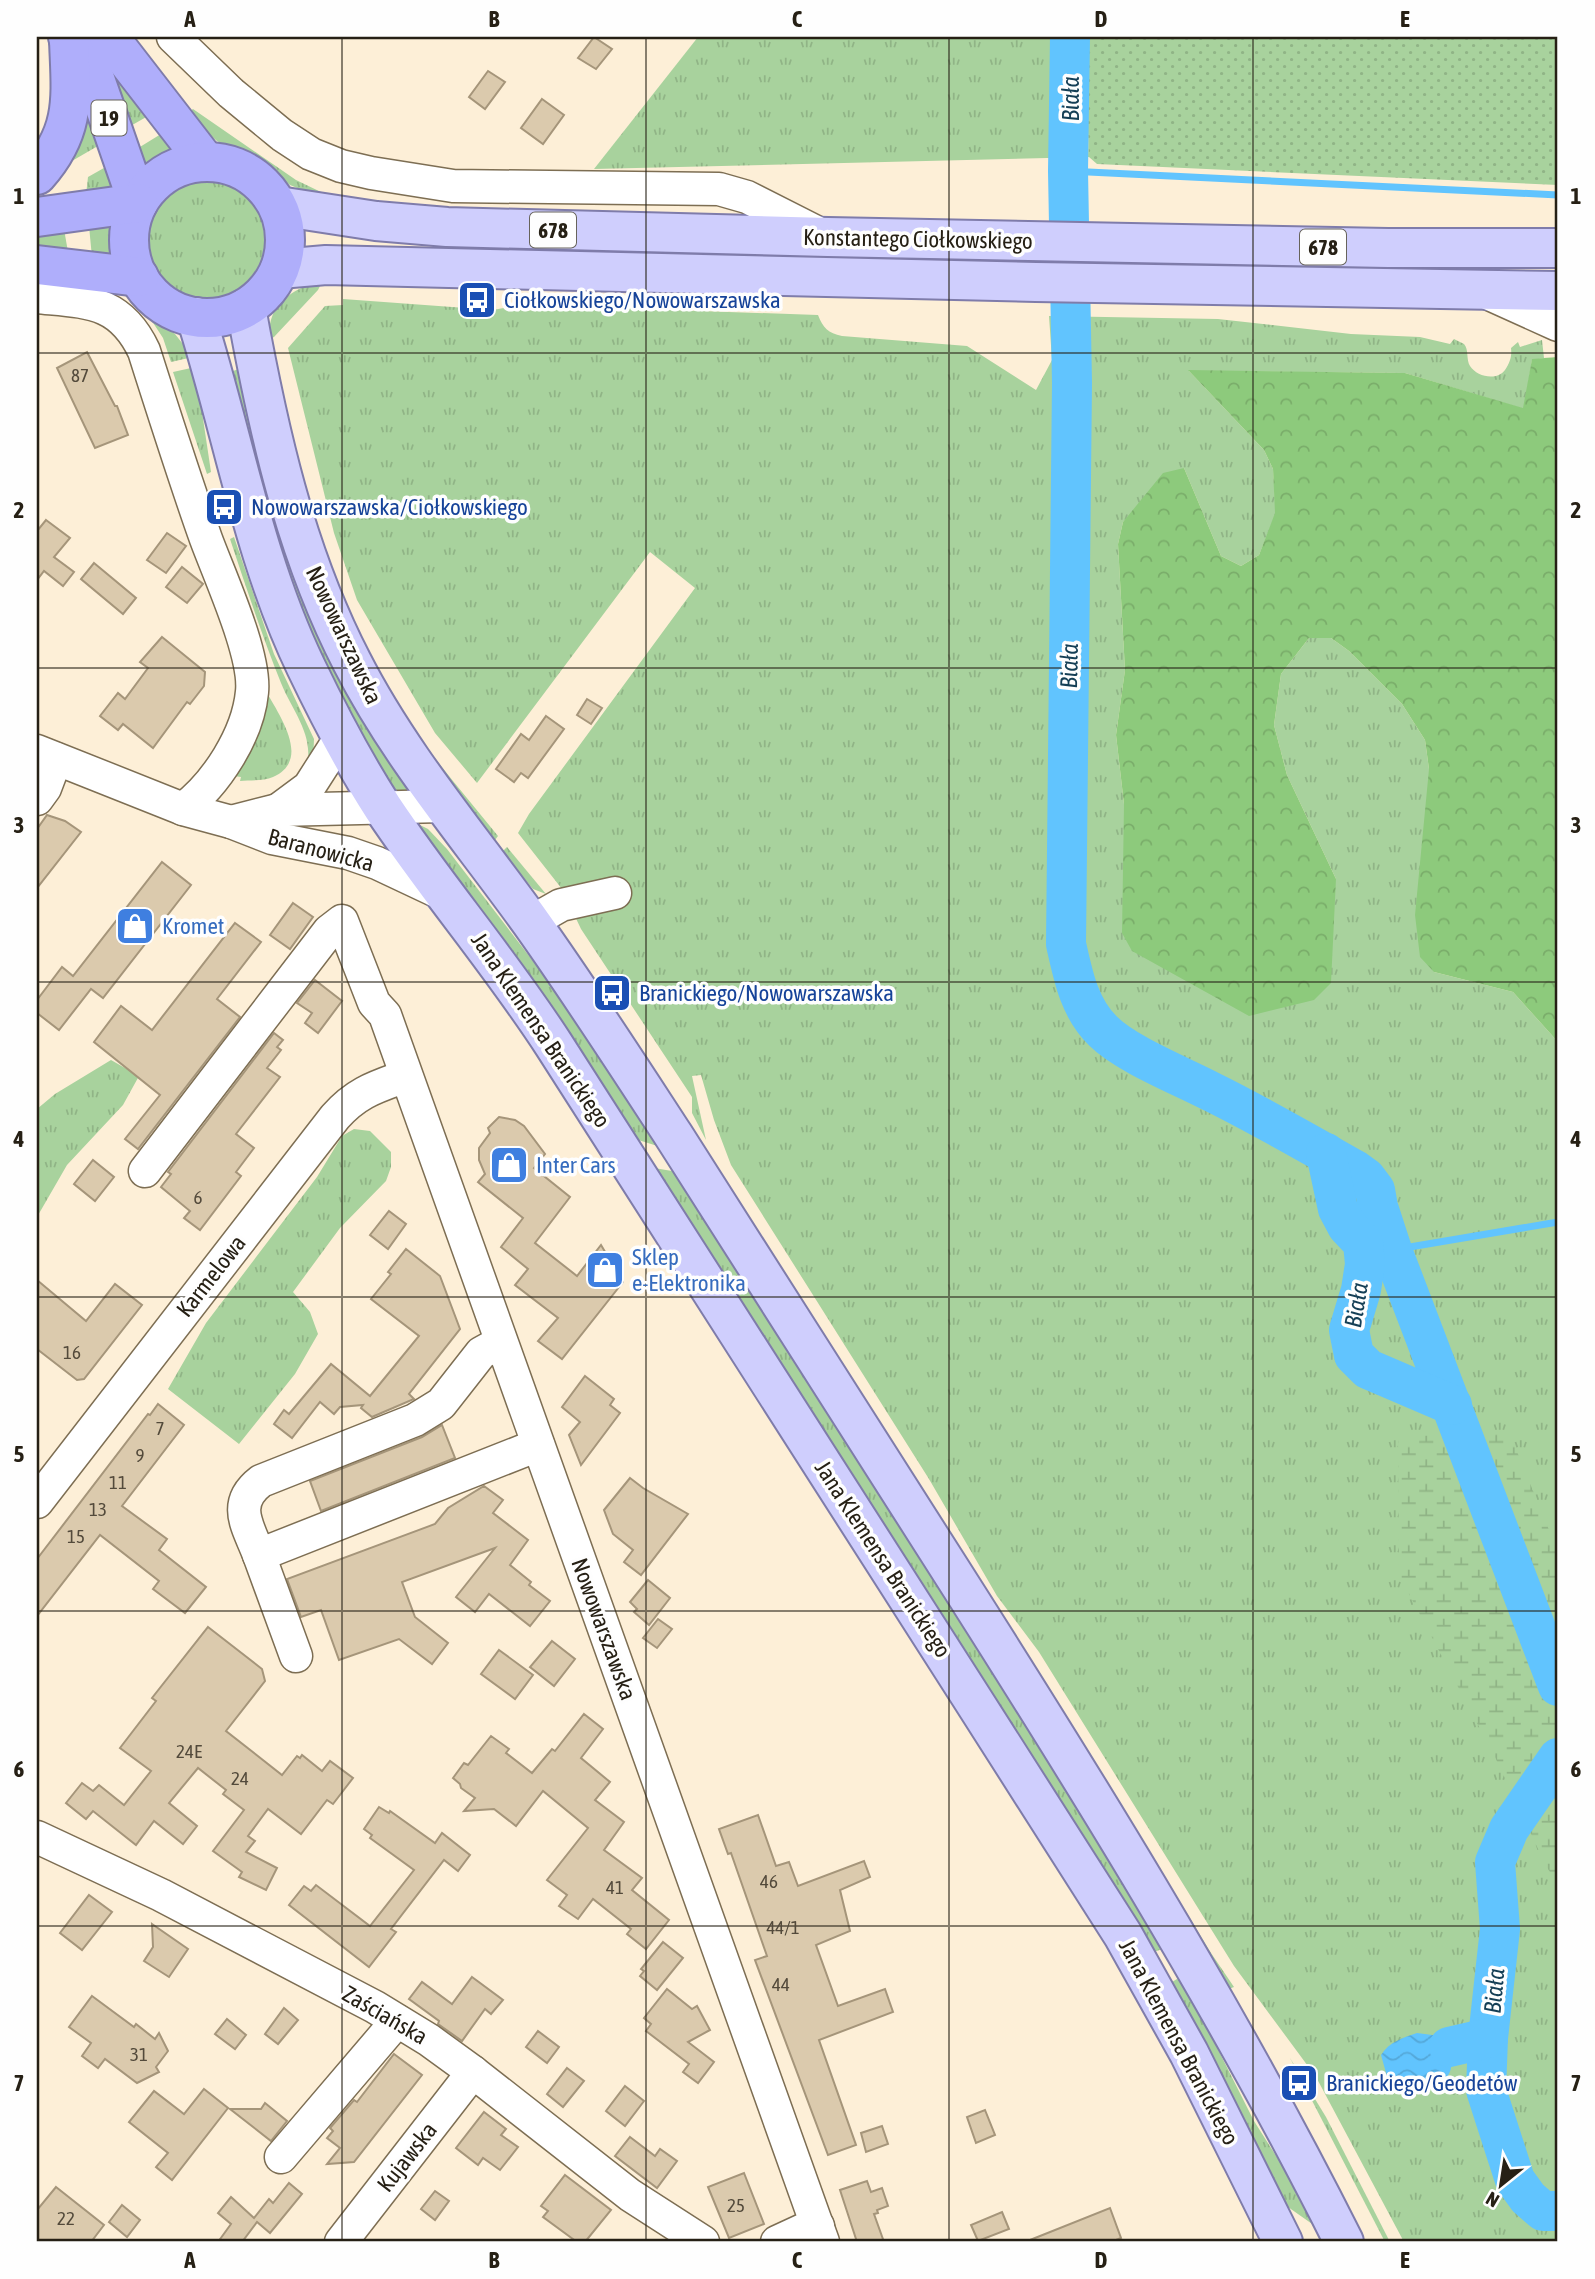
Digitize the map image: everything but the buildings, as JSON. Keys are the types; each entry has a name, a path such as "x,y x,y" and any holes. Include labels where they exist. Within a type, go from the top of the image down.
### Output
{"highway":[{"name":"19","path":"69,37 94,79 138,203"},
{"path":"37,175 50,161 66,127 71,93 69,37"},
{"name":"19","path":"109,37 205,161"},
{"path":"205,161 223,163 248,173 269,191 284,221 286,237 280,269 272,284 246,308 213,318 178,312 162,304 149,292 132,259 129,240 131,221 138,203 150,186 166,173 185,164 205,161"},
{"path":"37,217 138,203"},
{"path":"37,265 139,277"}],"main road":[{"name":"Konstantego Ciołkowskiego","path":"278,206 376,221 447,227 1388,248 1558,248"},
{"name":"Konstantego Ciołkowskiego","path":"280,269 339,265 1036,282 1558,291"},
{"name":"Nowowarszawska","path":"246,308 276,452 293,515 315,582 350,659 373,702 443,806 531,922"},
{"name":"Nowowarszawska","path":"196,317 286,622 341,737 384,808 448,897"},
{"name":"Jana Klemensa Branickiego","path":"448,897 544,1030 628,1159 1115,1924 1189,2053 1283,2242"},
{"name":"Jana Klemensa Branickiego","path":"531,922 669,1130 1043,1714 1194,1964 1273,2105 1344,2242"},
{"path":"1154,1989 1154,1973 1164,1961 1179,1958 1194,1964"}],"street":[{"path":"173,37 231,93 282,135 311,154 341,166 453,186 719,189 747,197 828,237"},
{"path":"1481,290 1558,325"},
{"path":"37,297 90,303 108,309 131,327 138,337 249,660 252,691 245,720 233,748 212,781 183,809"},
{"name":"Baranowicka","path":"278,810 309,787 341,737"},
{"path":"37,799 45,788 46,755"},
{"name":"Baranowicka","path":"46,755 183,809 230,822 272,838 348,853 376,863 448,897"},
{"name":"Baranowicka","path":"230,822 278,810 443,806"},
{"path":"531,922 561,905 615,893"},
{"name":"Nowowarszawska","path":"145,1171 329,931 342,921 374,1003 385,1015 821,2234"},
{"name":"Karmelowa","path":"37,1502 335,1117 348,1103 368,1089 406,1076"},
{"path":"296,1656 245,1520 243,1509 246,1497 261,1481 415,1420 441,1404 481,1353 501,1342"},
{"path":"259,1555 538,1445"},
{"name":"Zaściańska","path":"37,1837 160,1895 322,1979 429,2040 630,2195 703,2242"},
{"path":"281,2157 397,2021"},
{"name":"Kujawska","path":"341,2242 473,2072"},
{"path":"778,2242 803,2230 821,2234"}],"green space":[{"path":"698,37 1084,37 1089,157 594,169"},
{"path":"1084,37 1558,37 1558,185 1097,164 1089,157"},
{"path":"99,59 148,116 127,128"},
{"path":"82,91 103,143 65,165"},
{"path":"193,109 296,180 323,193 324,199 290,185 262,164 217,141 186,114"},
{"path":"161,134 173,150 155,158 144,168 135,150"},
{"path":"111,164 114,188 86,195 88,177"},
{"path":"206,180 229,184 248,197 261,216 265,239 261,262 248,281 229,294 206,298 183,294 164,281 151,262 147,239 151,216 164,197 183,184"},
{"path":"111,223 112,259 92,257 89,226"},
{"path":"64,229 68,252 37,251 37,231"},
{"path":"319,281 318,290 274,337 267,337 273,314 281,302 299,289"},
{"path":"343,299 493,310 524,304 526,311 558,306 818,315 827,329 842,336 967,346 1036,390 1052,360 1049,316 1218,319 1351,334 1420,337 1450,344 1454,339 1466,346 1469,364 1473,370 1487,376 1497,376 1505,370 1511,348 1518,342 1520,347 1542,340 1544,358 1558,356 1532,360 1524,409 1405,373 1189,371 1264,450 1273,469 1276,513 1259,555 1241,566 1221,556 1184,468 1123,522 1118,544 1125,670 1116,735 1124,804 1336,879 1287,775 1274,725 1281,674 1309,638 1331,638 1349,651 1402,704 1425,740 1429,769 1434,972 1513,992 1558,1042 1558,2242 1404,2242 1316,2077 1234,1966 1039,1652 997,1596 929,1479 731,1165 701,1075 692,1076 706,1140 692,1113 692,1097 581,929 562,889 518,833 529,814 695,588 650,552 477,783 435,733 357,600 334,533 288,348 325,306 343,305"},
{"path":"146,312 175,334 193,357 171,362 163,338"},
{"path":"1558,357 1558,1042 1513,992 1434,972 1420,957 1415,915 1429,769 1425,740 1402,704 1349,651 1331,638 1309,638 1281,674 1274,725 1287,775 1336,879 1331,983 1314,1000 1249,1016 1132,951 1122,933 1124,804 1116,735 1125,670 1118,544 1123,522 1163,473 1184,468 1221,556 1241,566 1259,555 1275,513 1273,469 1264,450 1188,370 1405,373 1523,408 1532,359"},
{"path":"191,368 199,392 211,472 207,474 173,372"},
{"path":"242,368 424,802 394,796 363,747 295,599 230,372"},
{"path":"300,470 335,579 366,648 403,714 498,836 495,840 491,839 431,764 362,653 312,526"},
{"path":"234,537 274,654 314,739 313,764 308,759 303,729 281,683 254,611 230,539"},
{"path":"266,691 289,737 290,760 284,769 273,777 240,781 241,777 234,776"},
{"path":"408,819 428,829 447,849 609,1060 664,1148 635,1139"},
{"path":"507,847 546,894 533,889 504,855 503,851"},
{"path":"111,1060 139,1076 123,1105 67,1165 37,1217 37,1109 55,1094"},
{"path":"354,1129 370,1131 391,1152 391,1167 386,1181 340,1228 293,1292 310,1312 318,1334 295,1374 239,1444 168,1389 206,1323 317,1177 342,1136"},
{"path":"648,1167 678,1172 1168,1947 1151,1953"},
{"path":"1509,1432 1558,1552 1558,1884 1546,1866 1495,1757 1399,1575 1398,1437"},
{"path":"1028,1657 1211,1953 1234,1987 1226,1990"},
{"path":"1177,1979 1184,1982 1254,2121 1325,2233 1288,2207 1283,2210 1170,1990 1172,1982"},
{"path":"1290,2058 1326,2117 1390,2242 1385,2242"}],"water":[{"path":"1417,2033 1440,2036 1451,2058 1451,2070 1444,2080 1395,2089 1390,2087 1381,2055 1393,2043"}],"waterway":[{"name":"Biała","path":"1070,37 1068,171 1072,383 1066,944 1074,979 1088,1012 1113,1040 1355,1170 1366,1178 1375,1190 1392,1250 1558,1686"},
{"path":"1068,171 1558,195"},
{"name":"Biała","path":"1326,1153 1338,1209 1347,1226 1363,1243 1365,1264 1361,1290 1349,1330 1354,1355 1368,1369 1452,1405"},
{"path":"1392,1250 1558,1222"},
{"name":"Biała","path":"1558,1758 1509,1829 1495,1862 1500,1929 1488,2038 1486,2090 1515,2180 1528,2198 1543,2211 1558,2211"},
{"path":"1449,2047 1488,2038"}],"place":[{"name":"Ciołkowskiego/Nowowarszawska","path":"477,300"},
{"name":"Nowowarszawska/Ciołkowskiego","path":"224,507"},
{"name":"Kromet","path":"135,926"},
{"name":"Branickiego/Nowowarszawska","path":"612,993"},
{"name":"Inter Cars","path":"509,1165"},
{"name":"Sklep e-Elektronika","path":"605,1270"},
{"name":"Branickiego/Geodetów","path":"1299,2083"}]}
